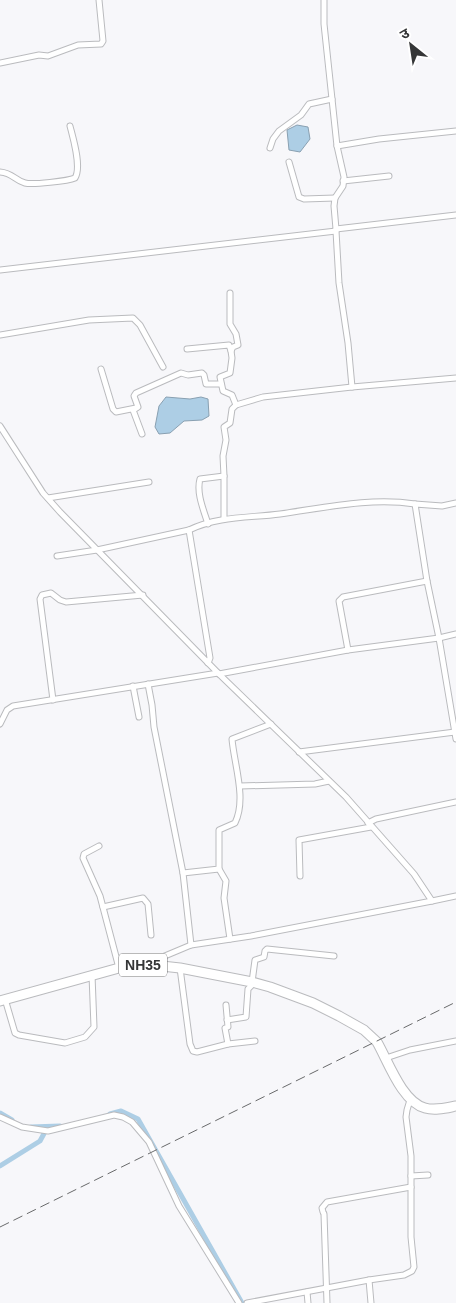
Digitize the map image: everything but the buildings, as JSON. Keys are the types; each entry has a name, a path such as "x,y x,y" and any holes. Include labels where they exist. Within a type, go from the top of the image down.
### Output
{"highway":[{"name":"NH35","path":"2,1000 119,968 153,965 180,968 253,982 327,1010 364,1030 374,1039 410,1100"},
{"path":"410,1100 427,1109 456,1106"}],"street":[{"path":"0,63 48,56 78,45 101,44 103,41 99,0"},
{"path":"324,0 324,24 337,146 344,177 343,186 334,206 339,283 352,387"},
{"path":"270,148 273,139 279,131 300,115 309,104 332,99"},
{"path":"0,172 8,172 24,183 68,181 75,178 78,173 70,126"},
{"path":"337,146 379,139 456,131"},
{"path":"289,162 299,197 336,198"},
{"path":"343,181 389,176"},
{"path":"0,270 456,215"},
{"path":"230,293 230,324 236,334 238,345 233,347 231,351"},
{"path":"0,335 89,320 133,318 140,325 163,367"},
{"path":"187,349 229,345 232,358 230,373 220,377 224,391 232,395 236,405"},
{"path":"101,369 113,409 116,412 138,407"},
{"path":"138,407 134,396 136,394 178,374 202,374 206,384 221,384"},
{"path":"224,519 222,456 226,440 224,427 230,423 232,409 236,405 263,397 456,378"},
{"path":"138,407 133,410 142,434"},
{"path":"0,426 48,498 208,663 329,781 414,874 432,901"},
{"path":"208,524 198,484 200,479 224,476"},
{"path":"48,498 149,482"},
{"path":"57,556 98,550 189,530 224,519 278,514 344,504 442,506 456,503"},
{"path":"415,504 456,739"},
{"path":"189,530 210,658 208,663"},
{"path":"348,650 340,601 343,597 427,581"},
{"path":"52,700 40,599 42,595 51,593 66,602 143,595"},
{"path":"0,724 9,708 133,686 219,674 348,650 456,634"},
{"path":"148,684 154,727 183,873 191,945"},
{"path":"133,686 140,717"},
{"path":"230,939 224,898 226,881 219,869 219,830 234,824 237,820 240,805 240,786 232,739 271,724"},
{"path":"299,752 455,732"},
{"path":"240,786 315,784 329,781"},
{"path":"300,876 298,840 369,825 376,819 456,802"},
{"path":"99,846 84,854 83,858 100,896 119,968"},
{"path":"183,873 219,869"},
{"path":"153,965 160,958 191,945 456,896"},
{"path":"103,907 143,898 148,904 152,935"},
{"path":"227,1020 246,1017 248,989 253,982 255,960 264,957 265,951 268,949 334,956"},
{"path":"180,968 191,1048 193,1051 197,1052 228,1044 254,1041"},
{"path":"2,1000 15,1033 65,1043 86,1037 94,1027 92,975"},
{"path":"226,1005 228,1027 225,1028 228,1044"},
{"path":"386,1058 410,1050 456,1041"},
{"path":"248,1303 407,1274 413,1270 411,1151 406,1117 410,1100"},
{"path":"0,1117 22,1127 46,1131 114,1115 123,1117 136,1126 150,1142 179,1206 238,1303"},
{"path":"411,1176 428,1175"},
{"path":"327,1303 324,1213 322,1208 327,1202 411,1187"},
{"path":"369,1280 371,1303"},
{"path":"308,1292 308,1303"}],"water":[{"path":"297,125 308,127 310,139 300,152 289,150 287,130"},
{"path":"166,397 190,399 201,397 208,399 209,416 202,420 184,421 170,433 159,434 155,427 159,406"}],"waterway":[{"path":"110,1114 121,1111 138,1119 242,1303"},
{"path":"0,1113 12,1120"},
{"path":"31,1127 60,1126"},
{"path":"0,1166 40,1141 47,1128"}],"railway":[{"path":"0,1227 456,1002"}]}
